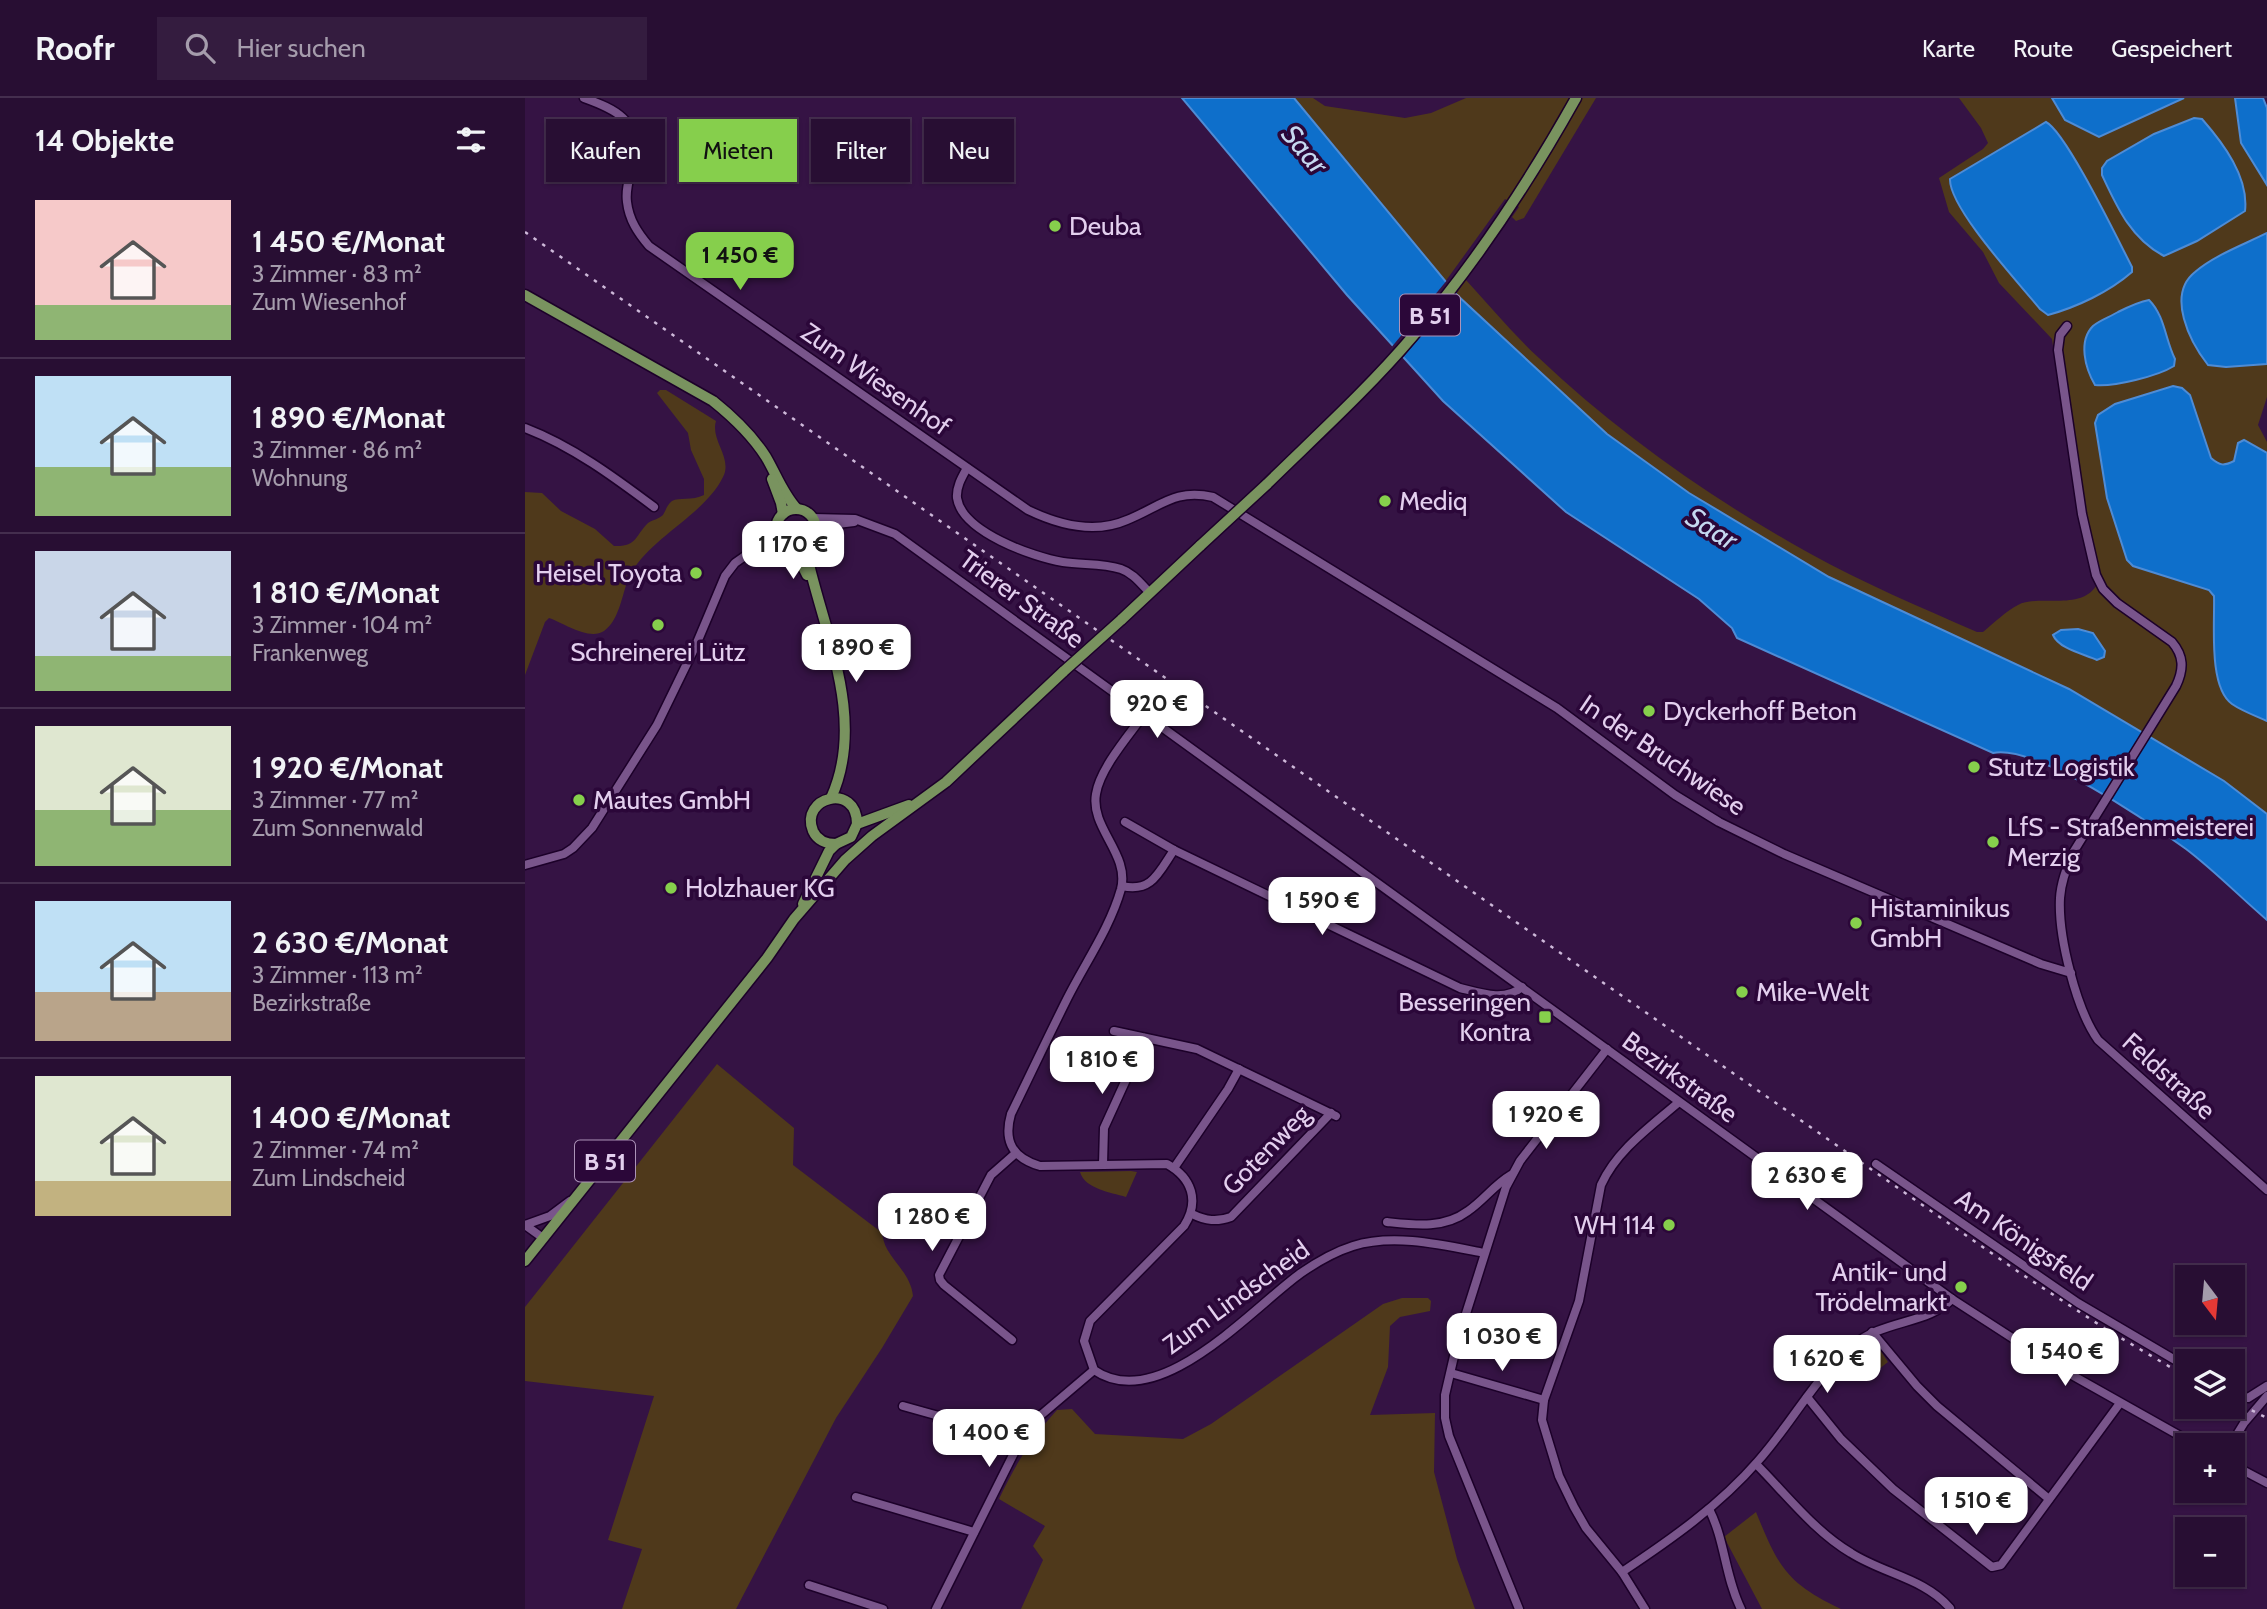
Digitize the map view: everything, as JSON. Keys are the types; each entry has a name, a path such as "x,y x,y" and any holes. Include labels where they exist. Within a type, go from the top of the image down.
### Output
{"main road":[{"name":"B 51","path":"525,1261 832,874 860,845 937,789 1121,620 1337,417 1413,336 1513,203 1576,98"},
{"path":"526,298 713,401 738,422 761,449 787,498 797,509"},
{"path":"752,438 781,503 783,514 776,529 781,542 794,549 818,601"},
{"path":"783,514 797,509 813,518 816,530 813,540 805,547 794,549"},
{"path":"805,547 841,687 845,800"},
{"path":"831,798 842,771"},
{"name":"B 51","path":"857,819 910,804 937,789"},
{"path":"831,798 845,800 853,807 857,819 851,837 836,844 820,840 812,828 812,813 821,802 831,798"},
{"name":"B 51","path":"812,884 822,846 820,840"},
{"name":"B 51","path":"794,919 828,851 836,844"}],"street":[{"name":"Zum Wiesenhof","path":"584,98 610,107 620,114 631,128 635,143 626,187 627,203 639,234 649,246 1028,510 1071,526 1107,526 1126,521 1178,495 1193,493 1213,497 1257,522"},
{"name":"Feldstraße","path":"2067,326 2060,335 2058,350 2082,514 2096,575 2103,589 2117,603 2172,642 2183,663 2181,674 2074,851 2066,869 2060,903 2061,924 2071,973 2087,1022 2098,1040 2267,1190"},
{"path":"525,428 548,437 591,463 654,507"},
{"path":"967,468 961,478 957,498 969,519 979,528 1006,543 1043,557 1125,571 1150,593"},
{"name":"Trierer Straße","path":"813,518 855,519 895,534 1187,744"},
{"name":"In der Bruchwiese","path":"1257,522 1581,723 1675,795 1719,822 1794,859 2041,964 2071,973"},
{"name":"Trierer Straße","path":"816,530 839,523 871,524"},
{"path":"525,865 564,853 573,848 592,828 657,724 696,645 725,576 735,563 769,539 776,529"},
{"path":"750,553 781,542"},
{"path":"936,1609 1021,1439 1041,1415 1094,1370 1084,1341 1090,1321 1172,1239 1192,1214 1194,1203 1190,1188 1183,1175 1174,1168 1155,1163 1040,1166 1028,1162 1016,1153 1008,1131 1011,1114 1104,930 1122,886 1120,864 1098,817 1095,795 1106,770 1146,713"},
{"name":"Bezirkstraße","path":"1187,744 1952,1299 2002,1333 2175,1433"},
{"path":"1125,822 1174,850 1460,988 1501,995 1514,994 1522,987"},
{"path":"1122,886 1146,886 1174,850"},
{"name":"Gotenweg","path":"1114,1031 1197,1049 1334,1114 1231,1217 1209,1220 1192,1214"},
{"path":"1103,1164 1104,1128 1145,1038"},
{"path":"1519,1609 1446,1427 1444,1403 1458,1339 1511,1175 1607,1049"},
{"path":"1174,1168 1239,1069"},
{"path":"1645,1609 1622,1573 1586,1528 1559,1476 1544,1430 1544,1400 1579,1301 1601,1185 1630,1144 1679,1102"},
{"path":"1012,1340 944,1286 939,1275 991,1175 1016,1153"},
{"name":"Am Königsfeld","path":"1876,1164 2078,1303 2175,1360"},
{"path":"1387,1222 1422,1225 1454,1220 1468,1212 1499,1182 1511,1175"},
{"path":"525,1225 550,1216 582,1190"},
{"path":"525,1225 543,1238"},
{"name":"Zum Lindscheid","path":"1094,1370 1121,1381 1149,1379 1170,1371 1212,1344 1301,1273 1336,1252 1355,1246 1387,1240 1484,1253"},
{"path":"1622,1573 1709,1509 1756,1464 1836,1361 1872,1332 1936,1311 1952,1299"},
{"path":"1872,1332 1937,1406 2049,1499"},
{"path":"1451,1373 1544,1400"},
{"path":"2245,1396 2249,1398 2267,1386"},
{"path":"2238,1433 2267,1396"},
{"path":"1807,1397 1841,1438 1893,1489 1992,1567 2001,1565 2120,1403"},
{"path":"902,1406 1021,1439"},
{"path":"1756,1464 1837,1544 1867,1562 1931,1590 1950,1608"},
{"path":"2245,1471 2267,1483"},
{"path":"856,1497 974,1532"},
{"path":"1709,1509 1741,1609"},
{"path":"809,1585 883,1609"}],"shaded area":[{"path":"1294,98 1313,98 1325,106 1405,118 1431,113 1466,98 1596,98 1524,218 1516,221 1512,217 1519,207 1505,199 1445,282"},
{"path":"1959,98 2052,98 2065,120 2170,106 2184,98 2235,98 2241,143 2267,185 2267,233 2193,273 2226,367 2267,364 2267,397 2258,425 2267,442 2267,453 2254,445 2238,443 2234,461 2220,464 2214,461 2190,395 2095,423 2107,498 2127,560 2133,566 2209,590 2214,596 2216,674 2231,703 2267,721 2267,814 2224,781 2069,689 1829,577 1689,493 1607,434 1456,294 1466,280 1529,349 1570,386 1634,439 1702,488 1809,553 1892,594 1977,632 1983,632 2018,605 2080,598 2089,594 2096,586 2076,504 2052,339 1999,283 1983,252 1949,212 1939,178 1983,149 1988,143 1981,128","holes":["2046,122 2057,131 2080,169 2125,278 2062,311 1950,179","2157,308 2175,359 2163,372 2105,386"]},
{"path":"666,390 716,421 716,435 725,463 723,477 704,502 652,548 631,573 618,612 610,626 598,634 591,634 549,618 545,622 525,675 525,492 542,493 561,511 595,529 614,546 627,545 635,540 648,523 663,515 672,501 704,495 704,479 691,450 688,433 657,393"},
{"path":"717,1064 794,1128 793,1165 881,1232 887,1249 909,1282 913,1296 836,1418 736,1609 622,1609 642,1549 608,1540 654,1396 525,1381 525,1307"},
{"path":"1080,1172 1137,1172 1126,1197 1093,1186"},
{"path":"1402,1298 1428,1298 1431,1301 1430,1311 1400,1317 1390,1326 1388,1367 1370,1415 1435,1413 1434,1472 1457,1559 1475,1609 1021,1609 1043,1560 1033,1546 1045,1526 999,1499 1025,1452 1057,1410 1072,1409 1095,1434 1183,1439 1211,1424 1383,1304"},
{"path":"1869,1339 1874,1341 1888,1362 1869,1377 1849,1355"},
{"path":"1756,1512 1778,1560 1786,1571 1822,1600 1841,1609 1762,1609 1724,1537"}],"water":[{"name":"Saar","path":"1182,98 1294,98 1456,294 1607,434 1689,493 1829,577 2069,689 2224,781 2267,814 2267,920 2186,849 2092,788 2036,761 2012,753 1993,753 1737,638 1732,628 1699,599 1566,512 1443,401 1347,295"},
{"path":"2052,98 2184,98 2099,137 2065,120"},
{"path":"2235,98 2263,98 2267,108 2267,185 2241,143"},
{"path":"2194,118 2202,119 2233,161 2243,186 2245,211 2197,241 2164,256 2143,241 2126,221 2102,175 2102,168 2107,161 2154,134"},
{"path":"2046,122 2055,130 2078,165 2132,267 2132,272 2103,292 2048,315 2002,264 1973,226 1953,192 1950,179"},
{"path":"2267,233 2267,364 2226,367 2208,365 2194,344 2184,318 2182,293 2186,282 2211,260"},
{"path":"2149,300 2162,320 2175,359 2174,366 2136,380 2095,385 2088,371 2085,355 2088,332 2102,320"},
{"path":"2173,386 2182,388 2190,395 2214,461 2227,464 2234,461 2238,443 2244,440 2267,453 2267,721 2232,704 2224,696 2214,654 2214,596 2209,590 2133,566 2127,560 2107,498 2095,423 2098,415 2115,404"},
{"path":"2078,629 2093,633 2105,651 2104,657 2097,660 2072,650 2061,644 2053,635 2061,630"}],"pier":[{"path":"1448,279 1458,291 1401,360 1390,349"}],"railway":[{"path":"525,232 2023,1275 2175,1370"},
{"path":"2245,1407 2267,1418"}],"place":[{"name":"Deuba","path":"1055,226"},
{"name":"Mediq","path":"1385,501"},
{"name":"Heisel Toyota","path":"696,573"},
{"name":"Schreinerei Lütz","path":"658,625"},
{"name":"Dyckerhoff Beton","path":"1649,711"},
{"name":"Stutz Logistik","path":"1974,767"},
{"name":"Mautes GmbH","path":"579,800"},
{"name":"LfS - Straßenmeisterei Merzig","path":"1993,842"},
{"name":"Holzhauer KG","path":"671,888"},
{"name":"Histaminikus GmbH","path":"1856,923"},
{"name":"Mike-Welt","path":"1742,992"},
{"name":"Besseringen Kontra","path":"1545,1017"},
{"name":"WH 114","path":"1669,1225"},
{"name":"Antik- und Trödelmarkt","path":"1961,1287"}]}
